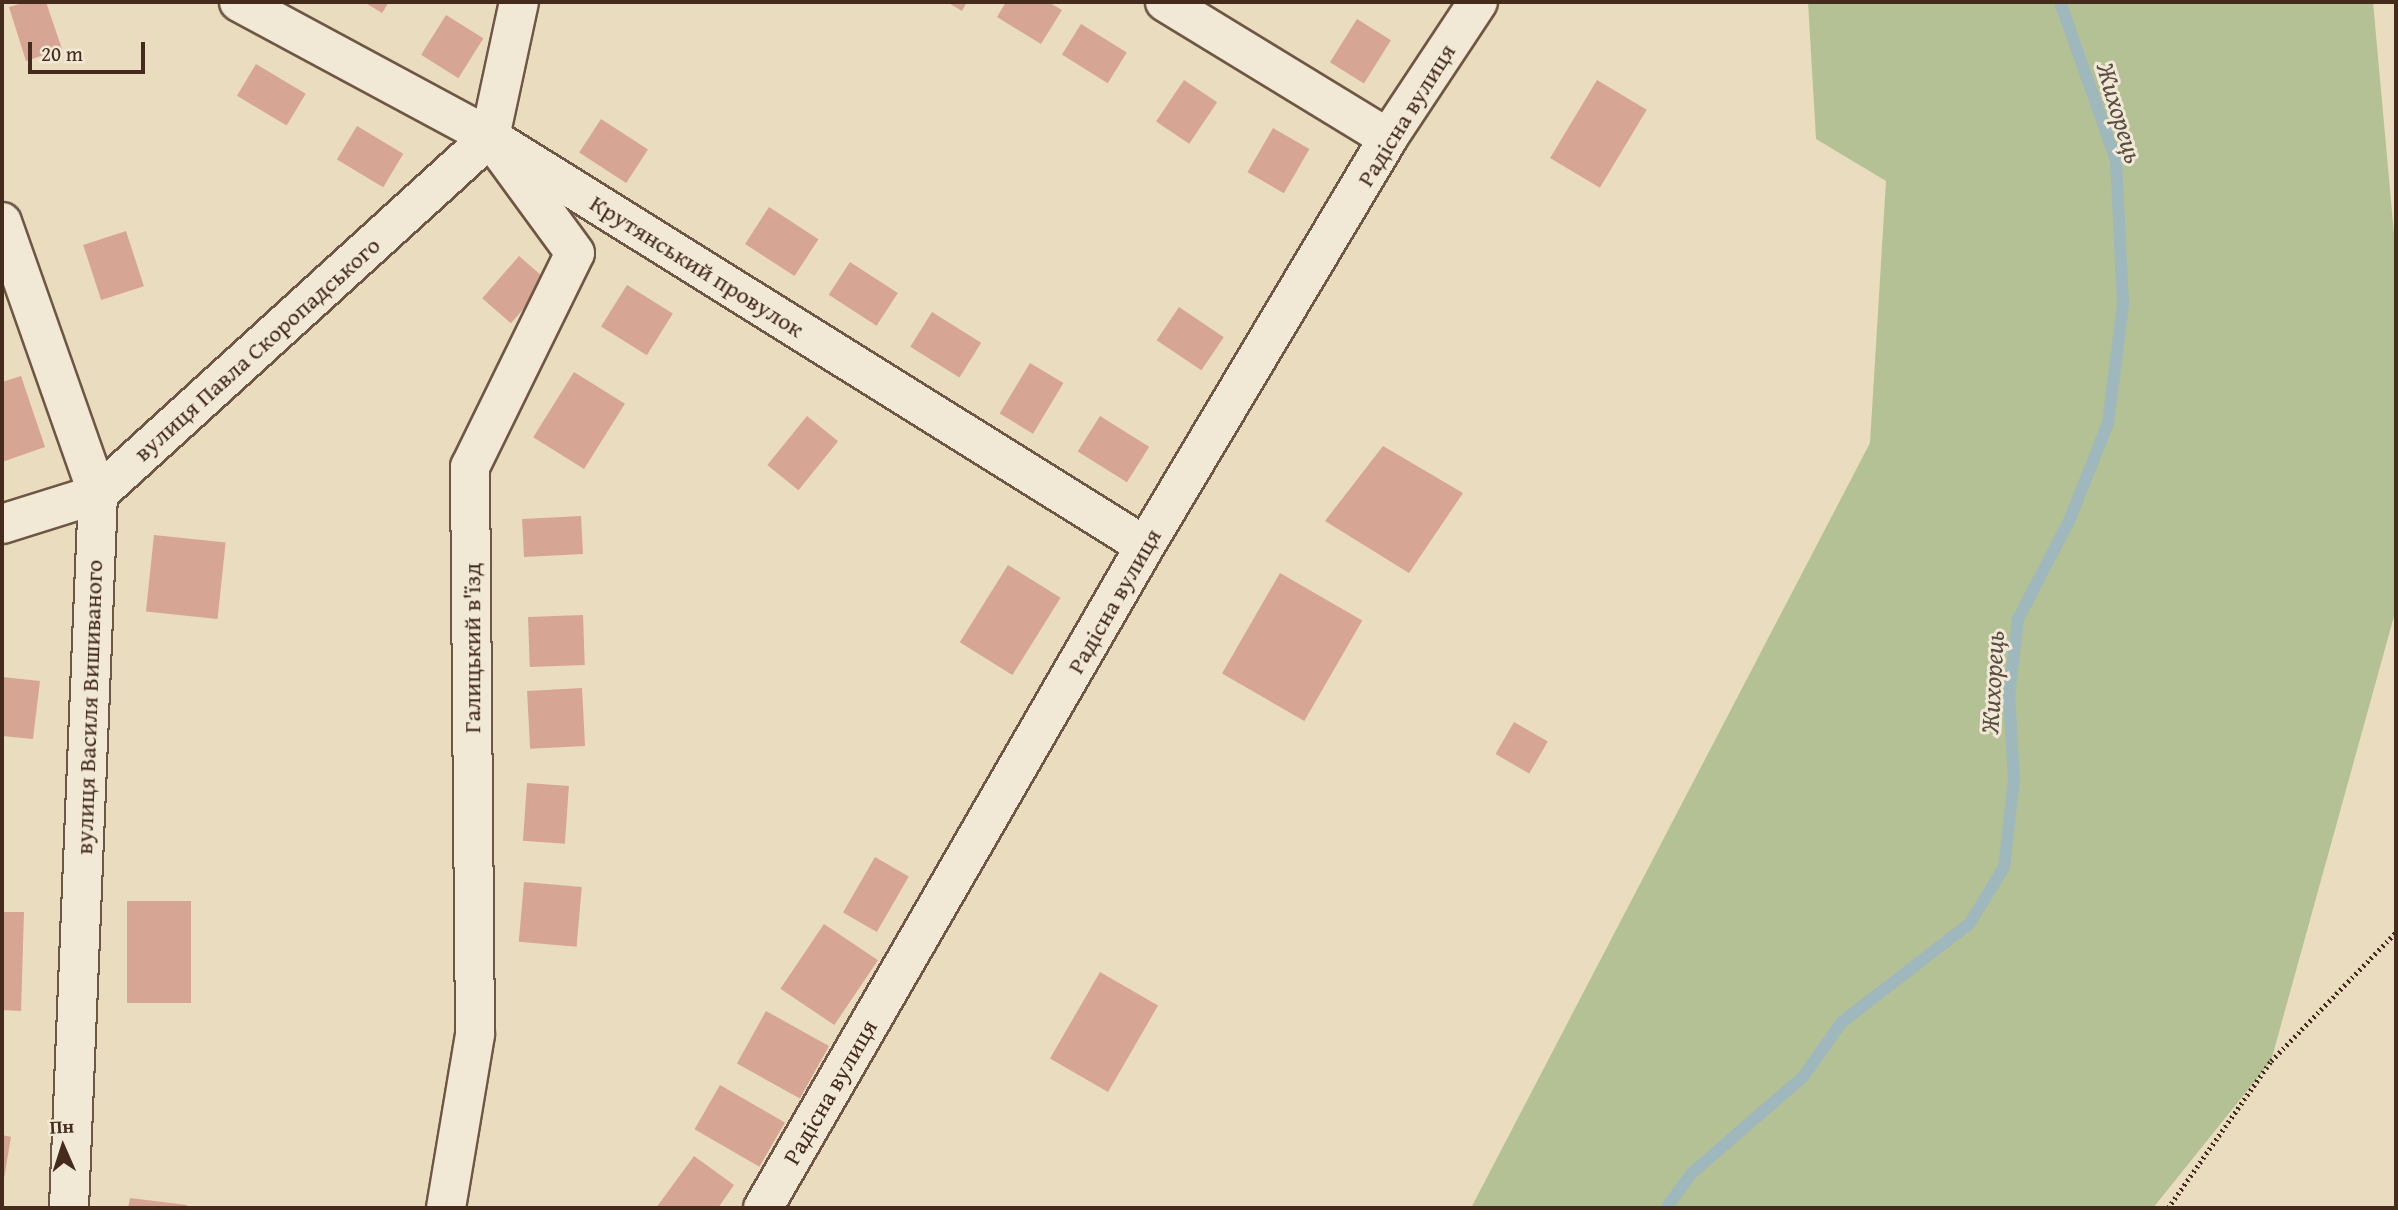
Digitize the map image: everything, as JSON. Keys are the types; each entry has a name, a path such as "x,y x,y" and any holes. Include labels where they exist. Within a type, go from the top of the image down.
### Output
{"street":[{"name":"Крутянський провулок","path":"239,2 491,137 1145,546"},
{"path":"491,137 519,2"},
{"path":"1165,2 1388,138"},
{"name":"Радісна вулиця","path":"763,1208 1145,546 1388,138 1478,2"},
{"name":"вулиця Павла Скоропадського","path":"2,524 98,494 491,137"},
{"name":"Галицький в'їзд","path":"446,1208 475,1034 470,467 575,253 491,137"},
{"name":"вулиця Василя Вишиваного","path":"2,222 98,494 69,1208"}],"path":[{"path":"2168,1208 2272,1061 2396,932"}],"green space":[{"path":"1808,2 2373,2 2396,256 2396,609 2271,1061 2153,1208 1471,1208 1870,443 1886,181 1816,139"}],"building":[{"path":"26,2 46,2 62,49 26,61 9,7"},
{"path":"364,2 389,2 382,13"},
{"path":"947,2 967,2 962,11"},
{"path":"1006,2 1048,2 1062,10 1041,44 997,17"},
{"path":"446,15 483,38 458,78 421,55"},
{"path":"1357,19 1391,40 1364,83 1330,62"},
{"path":"1081,24 1127,53 1108,83 1062,55"},
{"path":"256,64 306,94 287,126 237,96"},
{"path":"1184,80 1217,102 1189,144 1156,121"},
{"path":"1597,80 1647,110 1600,188 1550,158"},
{"path":"601,119 648,149 626,183 579,153"},
{"path":"357,126 403,154 383,187 337,159"},
{"path":"1273,128 1309,149 1284,193 1248,172"},
{"path":"769,207 818,239 795,276 745,244"},
{"path":"126,231 144,286 101,300 83,245"},
{"path":"519,256 548,281 511,323 482,298"},
{"path":"850,262 898,293 877,326 829,295"},
{"path":"627,285 673,314 647,355 601,327"},
{"path":"1179,307 1224,337 1201,370 1157,340"},
{"path":"932,312 981,343 959,378 910,347"},
{"path":"1030,363 1063,383 1033,434 1000,414"},
{"path":"574,372 625,404 584,469 533,437"},
{"path":"21,376 45,447 2,462 2,382"},
{"path":"807,416 838,441 798,490 767,465"},
{"path":"1100,416 1149,447 1127,482 1078,452"},
{"path":"1383,446 1463,493 1409,573 1325,521"},
{"path":"581,516 583,554 524,557 522,519"},
{"path":"154,535 226,543 218,619 146,612"},
{"path":"1008,565 1061,598 1012,675 960,642"},
{"path":"1280,573 1362,620 1304,721 1222,673"},
{"path":"583,615 585,665 530,667 528,617"},
{"path":"2,677 40,681 33,739 2,736"},
{"path":"582,688 585,746 530,749 527,691"},
{"path":"1514,722 1548,742 1529,774 1496,754"},
{"path":"527,783 569,786 565,844 523,841"},
{"path":"875,857 909,876 877,932 843,912"},
{"path":"524,882 582,887 577,947 519,942"},
{"path":"127,901 191,901 191,1003 127,1003"},
{"path":"2,912 24,912 21,1011 2,1010"},
{"path":"824,924 878,960 834,1025 780,989"},
{"path":"1100,972 1158,1005 1108,1092 1050,1059"},
{"path":"766,1011 829,1046 800,1098 737,1063"},
{"path":"720,1085 785,1122 759,1167 694,1129"},
{"path":"2,1135 11,1137 3,1184 2,1184"},
{"path":"694,1156 734,1185 718,1208 656,1208"},
{"path":"130,1198 187,1205 187,1208 128,1208"}],"waterway":[{"name":"Жихорець","path":"1666,1208 1692,1173 1803,1077 1842,1022 1970,923 2004,867 2014,779 2009,696 2018,619 2069,521 2108,423 2123,304 2116,160 2060,2"}]}
